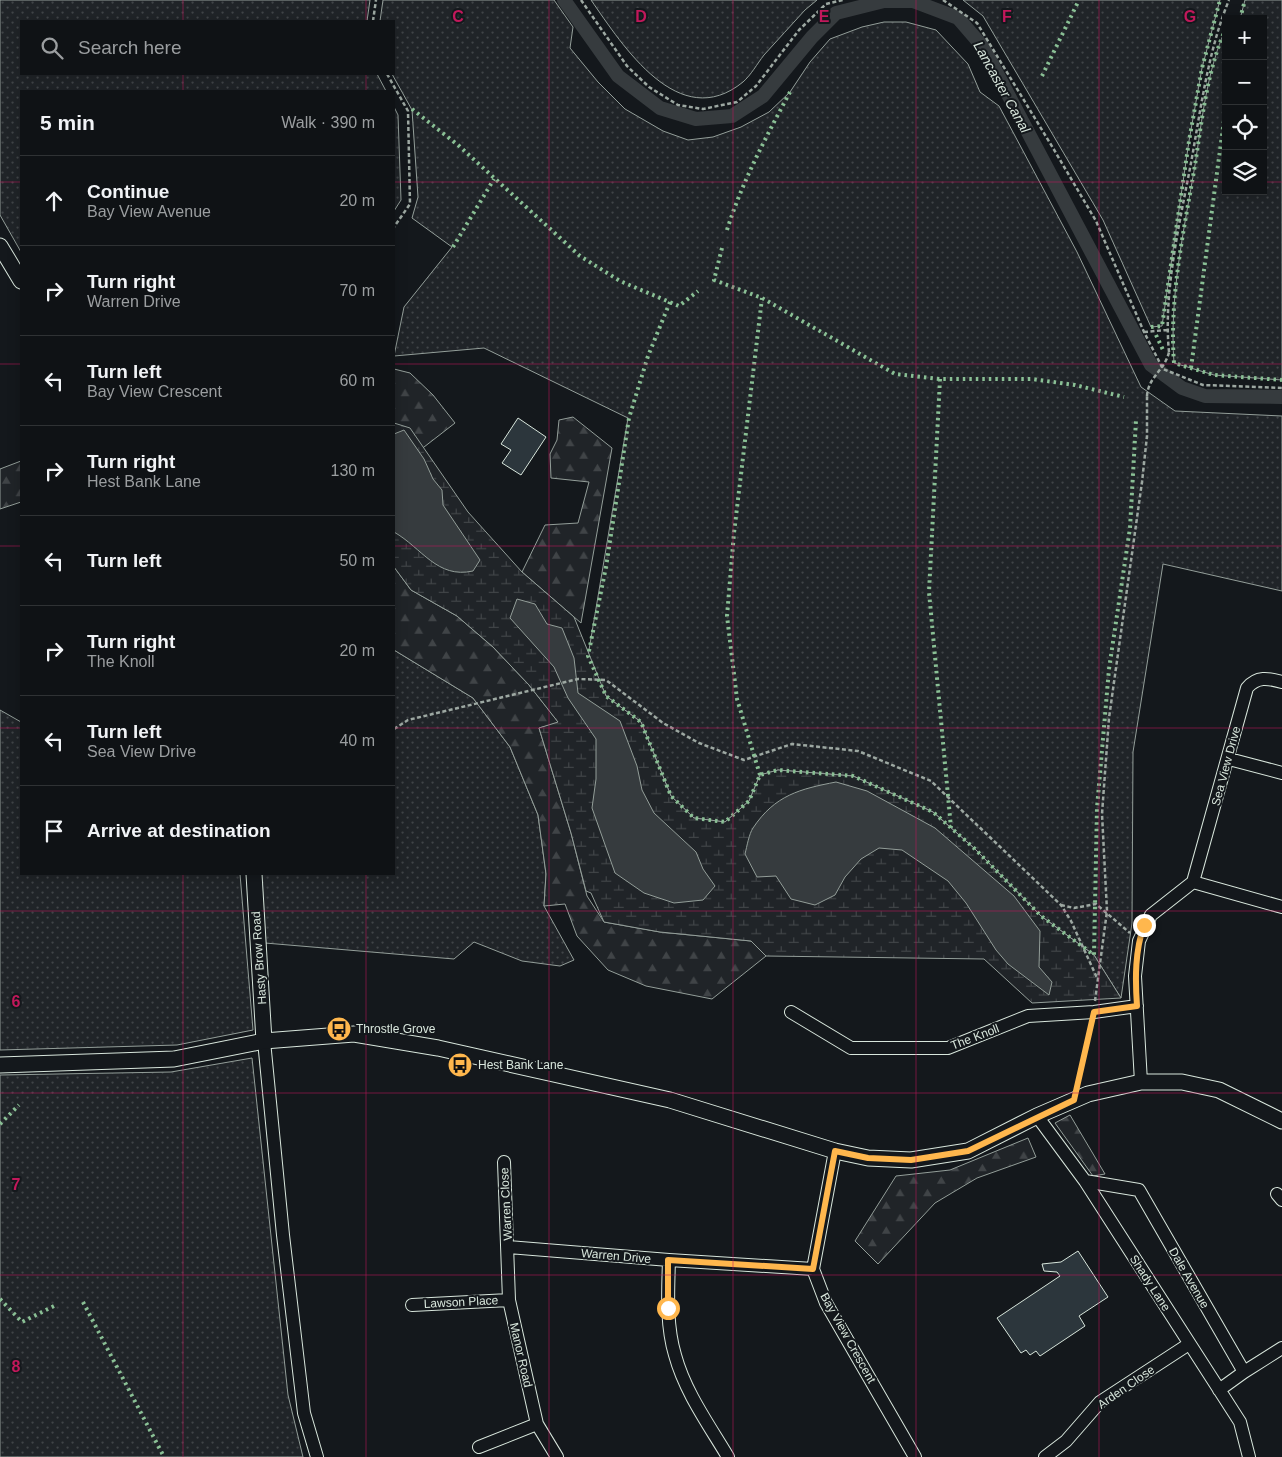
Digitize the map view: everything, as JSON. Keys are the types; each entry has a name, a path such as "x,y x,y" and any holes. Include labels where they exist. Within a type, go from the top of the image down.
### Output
{"street":[{"path":"0,246 20,279"},
{"name":"Sea View Drive","path":"1193,882 1229,759 1247,688 1252,682 1261,678 1282,682"},
{"path":"1229,759 1282,773"},
{"name":"Hasty Brow Road","path":"254,875 264,1041"},
{"path":"1141,1082 1135,976 1139,941 1151,915 1193,882 1282,908"},
{"name":"The Knoll","path":"792,1012 852,1048 948,1048 1028,1016 1094,1012 1137,1006"},
{"path":"0,1065 174,1059 264,1041 354,1034 438,1048 670,1100 835,1151 868,1158 911,1160 968,1151 1037,1116 1088,1094 1141,1082 1182,1082 1219,1090 1282,1121"},
{"path":"264,1041 283,1234 303,1403 317,1457"},
{"name":"Shady Lane","path":"1037,1116 1085,1181 1240,1422 1249,1457"},
{"path":"813,1269 835,1151"},
{"name":"Warren Close","path":"504,1162 508,1247"},
{"name":"Dale Avenue","path":"1085,1181 1139,1190 1244,1372"},
{"name":"Warren Drive","path":"508,1247 813,1269"},
{"name":"Manor Road","path":"508,1247 509,1300 537,1424 557,1457"},
{"path":"668,1260 668,1308 675,1356 695,1403 728,1457"},
{"name":"Bay View Crescent","path":"813,1269 826,1303 915,1457"},
{"name":"Lawson Place","path":"412,1305 509,1300"},
{"name":"Arden Close","path":"1045,1457 1066,1441 1100,1402 1189,1344"},
{"path":"1219,1390 1282,1348"},
{"path":"479,1447 537,1424"}],"path":[{"path":"373,20 376,0"},
{"path":"581,0 627,66 649,87 678,106 703,109 737,102 756,86 799,30 826,4 842,0"},
{"path":"943,0 978,23 1096,221 1144,332 1163,369 1203,385 1282,388"},
{"path":"1074,1100 1094,1012 1106,911 1102,814 1109,718 1142,482 1147,436 1147,396 1150,382 1167,362 1170,352 1167,330 1182,209 1218,28 1229,0"},
{"path":"388,75 408,111 410,204 395,226"},
{"path":"1144,332 1167,330"},
{"path":"395,728 408,720 551,684 578,679 606,680 663,723 699,743 744,760 792,744 858,752 931,781 1061,905 1098,980"},
{"path":"1061,905 1074,908 1096,904 1139,941"}],"green space":[{"path":"0,0 370,0 367,20 20,20 20,75 378,75 385,90 20,90 20,250 0,215"},
{"path":"383,0 554,0 573,27 570,48 598,82 625,109 663,131 688,140 713,137 741,127 769,112 790,92 810,62 830,39 862,27 884,22 906,22 936,30 968,64 980,92 999,106 1077,252 1141,387 1175,411 1282,416 1282,591 1163,564 1133,752 1132,923 1121,998 1094,955 1041,916 975,849 933,812 853,776 778,770 760,775 749,801 725,822 694,818 671,796 641,722 606,696 588,656 628,418 484,348 395,356 404,307 452,247 412,218 418,197 412,110 393,75 395,75 395,20 380,20"},
{"path":"591,0 817,0 805,10 764,55 743,82 719,95 697,98 675,91 655,78 619,40"},
{"path":"963,0 1220,0 1202,68 1189,141 1162,326 1151,327 1103,220 983,16"},
{"path":"1245,0 1282,0 1282,380 1214,375 1174,363 1174,313 1182,239 1206,95 1214,61 1222,39 1222,195 1267,195 1267,15 1241,15"},
{"path":"395,109 398,115 401,200 395,209"},
{"path":"395,369 410,373 433,395 455,423 415,454 395,433"},
{"path":"573,417 612,448 581,623 522,572 545,525 578,523 589,482 551,478 550,454 557,440 559,420"},
{"path":"395,423 410,428 468,512 522,572 574,617 606,696 641,722 671,796 694,818 725,822 749,801 760,775 778,770 853,776 933,812 975,849 1041,916 1094,955 1121,998 1032,1003 984,959 766,956 751,941 660,932 604,922 591,893 586,891 571,833 539,728 558,722 529,685 493,647 457,616 411,590 395,568"},
{"path":"20,461 20,502 0,509 0,469"},
{"path":"395,568 411,590 457,616 493,647 529,685 559,723 539,728 571,833 587,896 604,922 660,932 751,941 766,956 712,999 646,986 608,970 577,936 565,904 544,906 546,874 538,815 510,747 473,698 395,651"},
{"path":"395,651 473,698 510,747 538,815 546,874 544,906 574,960 560,966 522,961 474,942 454,959 265,943 259,875 395,875"},
{"path":"0,710 20,721 20,875 240,875 253,1030 177,1045 0,1050"},
{"path":"252,1058 288,1395 303,1457 0,1457 0,1075 171,1072"},
{"path":"1070,1115 1105,1174 1093,1176 1055,1123"},
{"path":"1028,1138 1036,1157 977,1178 935,1203 878,1264 855,1241 896,1176 950,1170"}],"shaded area":[{"path":"404,430 424,459 433,479 442,490 443,505 480,560 473,571 449,571 395,533 395,434"},
{"path":"517,599 535,604 547,624 562,628 574,658 578,693 620,721 637,766 642,790 654,813 696,852 703,869 715,886 703,900 674,903 644,893 615,873 592,808 596,779 596,739 568,698 554,667 510,618"},
{"path":"836,782 867,791 935,828 1014,896 1040,931 1039,967 1052,982 1049,995 1008,964 996,950 966,903 948,881 902,850 879,848 861,859 845,877 835,895 815,905 791,899 776,876 757,877 745,854 748,840 761,817 770,808 789,795"}],"building":[{"path":"518,418 546,437 521,475 502,463 511,450 501,444"},
{"path":"1078,1251 1108,1297 1079,1316 1085,1326 1040,1356 1036,1351 1030,1355 1026,1350 1021,1353 997,1318 1060,1276 1057,1272 1044,1271 1042,1264 1061,1262"}],"waterway":[{"name":"Lancaster Canal","path":"564,0 618,76 660,108 696,119 732,116 763,96 812,37 836,13 884,1 913,1 958,18 983,47 1151,365 1182,388 1205,396 1282,397"}],"hedge":[{"path":"1042,76 1079,0"},
{"path":"1151,327 1162,326 1189,141 1202,68 1220,0"},
{"path":"1241,15 1245,0"},
{"path":"1222,39 1214,61 1206,95 1182,239 1174,313 1174,363 1214,375 1282,380"},
{"path":"727,230 747,177 790,92"},
{"path":"412,109 458,145 580,256 620,281 679,306 698,291"},
{"path":"1191,368 1222,135"},
{"path":"453,247 494,179"},
{"path":"722,248 714,280 762,298 895,374 940,379 1032,379 1075,385 1124,397"},
{"path":"760,775 737,699 727,616 734,533 762,298"},
{"path":"670,302 648,356 629,418 606,567 588,656 606,696 641,722 671,796 694,818 725,822 749,801 760,775 778,770 853,776 933,812 975,849 1041,916 1094,955 1097,808 1109,669 1130,528 1136,420"},
{"path":"1156,335 1164,352"},
{"path":"940,379 929,592 951,828"},
{"path":"0,1124 19,1105"},
{"path":"0,1299 22,1322 54,1306"},
{"path":"83,1302 164,1457"}],"place":[{"name":"Throstle Grove","path":"339,1029"},
{"name":"Hest Bank Lane","path":"460,1065"}],"route":[{"path":"668,1308 668,1260 813,1269 835,1151 868,1158 911,1160 968,1151 1037,1116 1074,1100 1094,1012 1137,1006 1135,976 1139,941 1144,925"}]}
